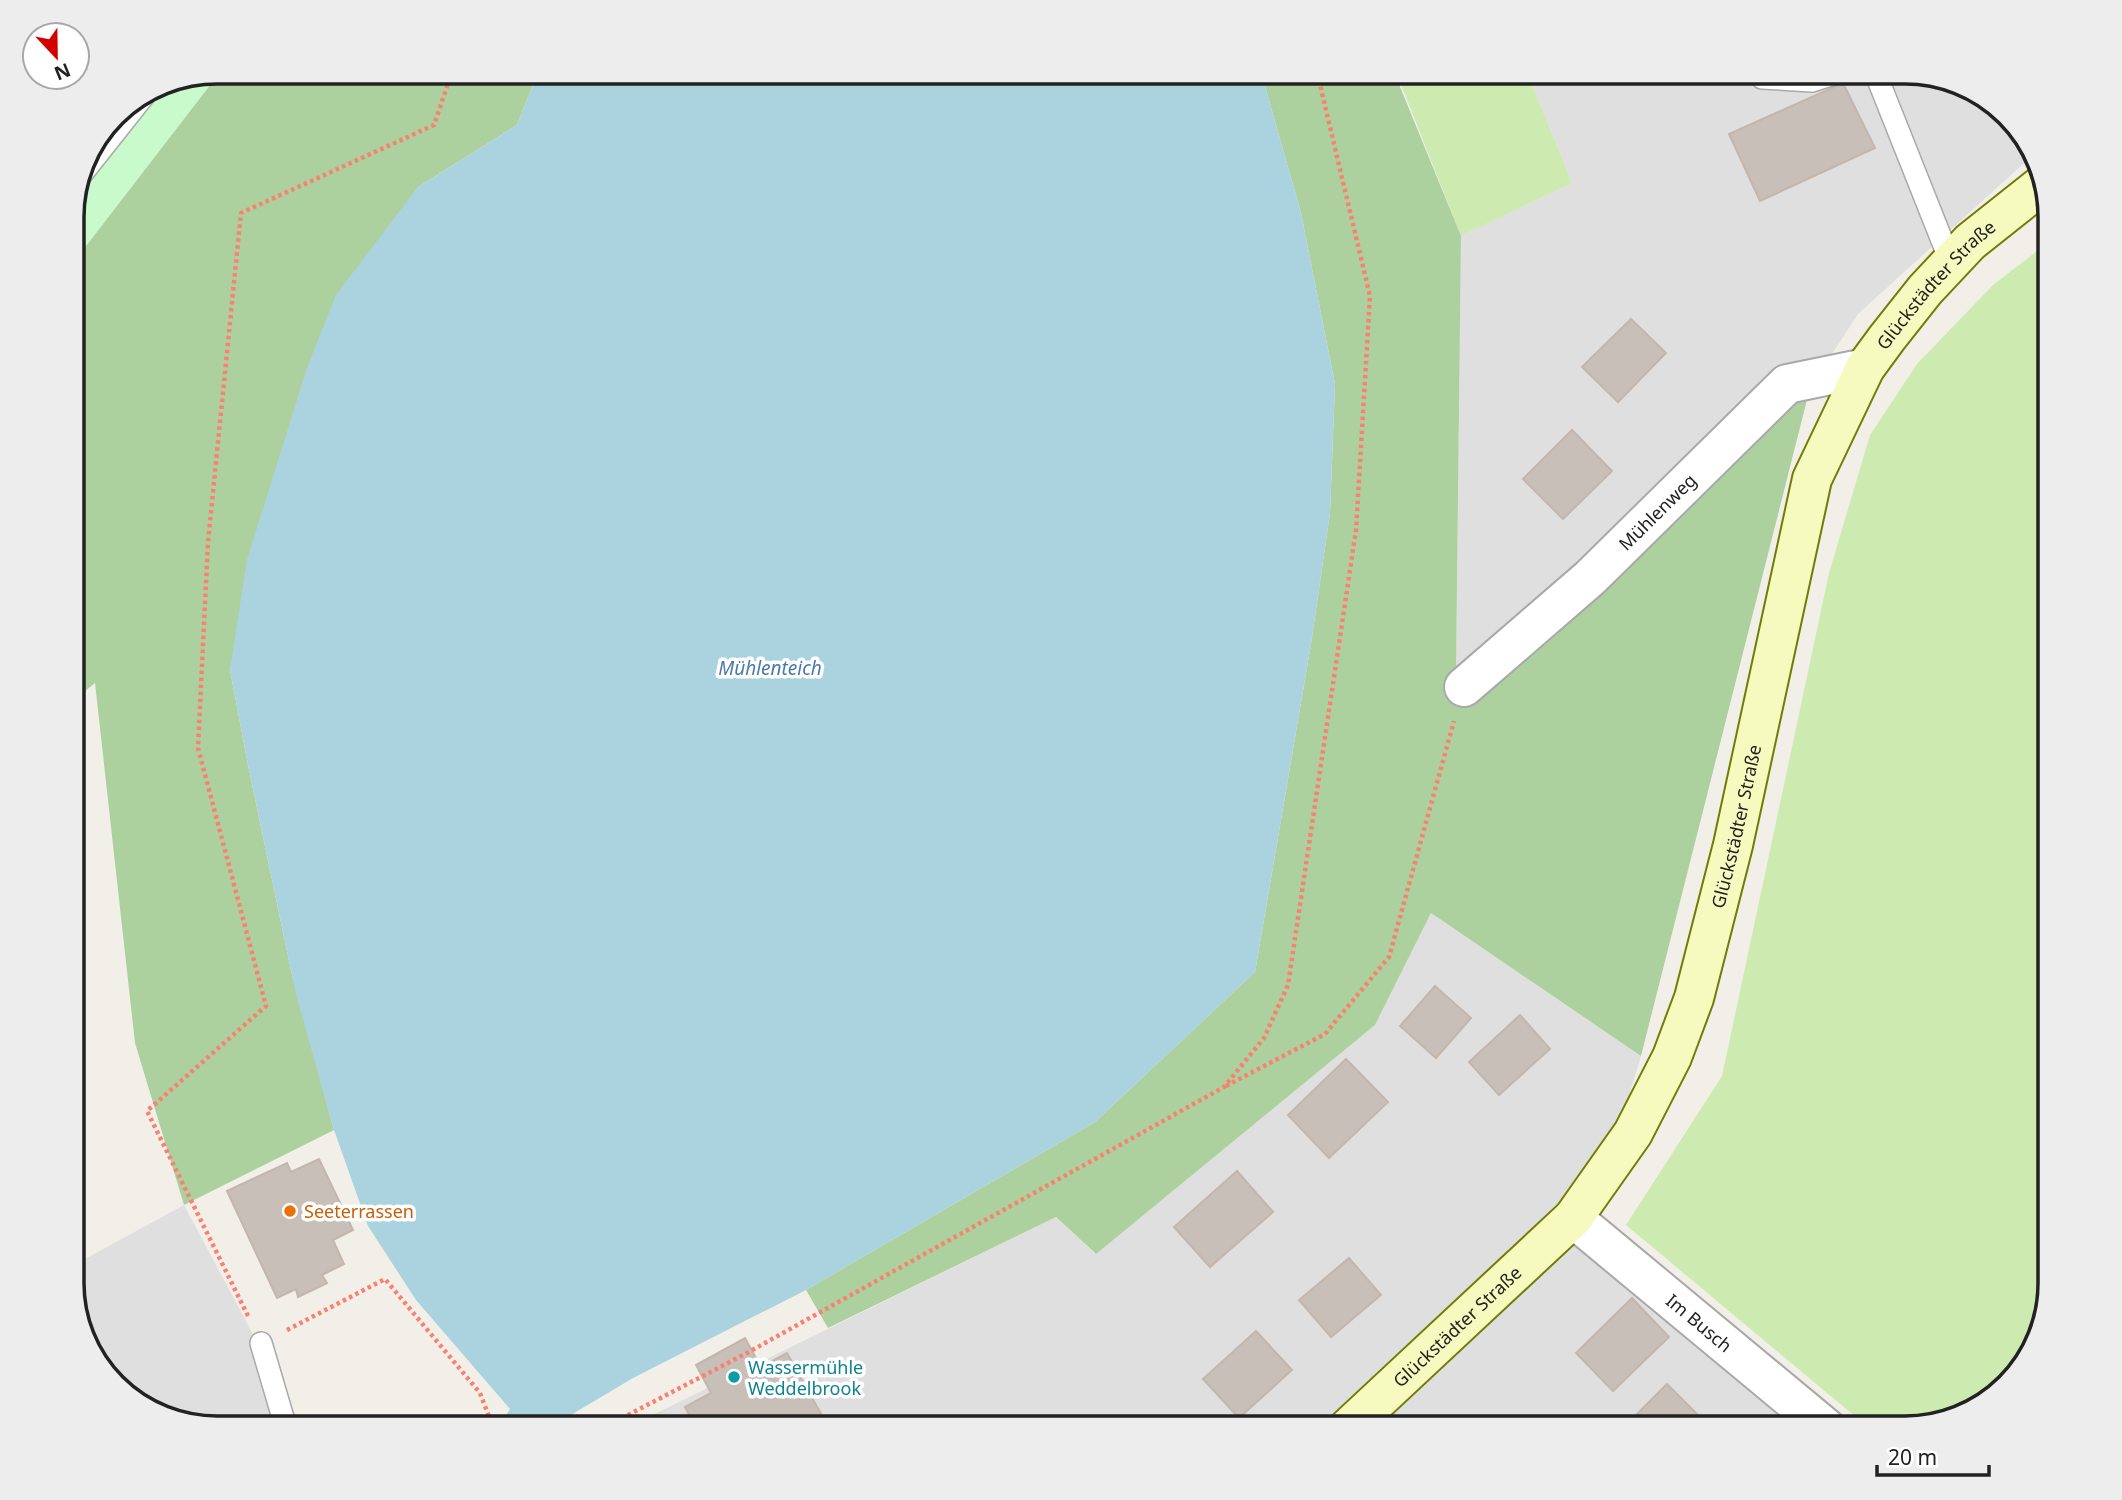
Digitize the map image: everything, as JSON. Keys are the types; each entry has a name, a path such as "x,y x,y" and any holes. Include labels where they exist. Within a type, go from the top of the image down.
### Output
{"street":[{"name":"Glückstädter Straße","path":"1361,1416 1573,1219 1633,1133 1672,1057 1694,998 1733,845 1812,479 1865,368 1925,290 1970,243 2035,191"},
{"name":"Mühlenweg","path":"1464,687 1590,578 1787,384 1865,368"},
{"name":"Im Busch","path":"1573,1219 1811,1416"}],"lane":[{"path":"1880,84 1951,263"},
{"path":"261,1343 282,1416"}],"path":[{"path":"448,84 434,125 242,213 208,542 198,748 266,1006 147,1111 261,1343 384,1279 480,1393 490,1416"},
{"path":"1224,1087 1265,1038 1288,985 1356,530 1370,296 1320,84"},
{"path":"626,1416 747,1353 1224,1087 1325,1034 1389,957 1464,687"}],"shaded area":[{"path":"1532,84 1914,84 1948,91 1979,106 2010,136 2026,162 1858,314 1810,388 1456,674 1461,236 1572,183"},
{"path":"1431,913 1641,1056 1584,1244 1792,1416 650,1416 1056,1217 1095,1254 1375,1025"},
{"path":"184,1205 297,1416 200,1415 174,1409 143,1394 117,1371 94,1334 84,1292 84,1260"}],"green space":[{"path":"210,84 533,84 517,125 418,187 307,369 279,464 230,670 292,975 334,1130 184,1205 135,1043 95,683 84,692 84,248"},
{"path":"210,84 84,248 85,200 94,166 106,143 129,117 143,106 174,91"},
{"path":"1264,84 1399,84 1461,236 1456,673 1810,388 1641,1056 1431,913 1375,1025 1096,1254 1056,1217 828,1328 806,1290 1095,1122 1255,972 1311,644 1330,513 1335,384 1301,213"},
{"path":"1401,84 1532,84 1572,183 1461,236"},
{"path":"2038,250 2037,1300 2031,1326 2016,1357 1993,1383 1971,1398 1956,1406 1922,1415 1855,1416 1626,1225 1722,1076 1829,573 1870,435 1917,364 1993,285"}],"water":[{"name":"Mühlenteich","path":"533,84 1264,84 1301,213 1335,384 1330,513 1311,644 1255,972 1095,1122 806,1290 633,1378 569,1416 506,1416 510,1409 416,1300 368,1226 334,1130 296,994 230,670 247,560 307,368 336,295 418,187 517,125"}],"building":[{"path":"1843,84 1875,148 1760,201 1729,134"},
{"path":"1631,319 1666,353 1618,402 1582,367"},
{"path":"1572,430 1612,471 1563,519 1523,479"},
{"path":"1435,986 1471,1018 1436,1058 1400,1026"},
{"path":"1520,1015 1550,1049 1499,1095 1469,1062"},
{"path":"1346,1059 1388,1102 1329,1158 1288,1115"},
{"name":"Seeterrassen","path":"319,1159 353,1230 333,1240 344,1264 322,1275 327,1283 298,1297 296,1289 277,1298 227,1191 287,1163 291,1172"},
{"path":"1237,1171 1273,1212 1210,1267 1174,1227"},
{"path":"1349,1258 1381,1295 1331,1337 1299,1300"},
{"path":"1632,1298 1669,1337 1613,1391 1576,1353"},
{"path":"1256,1331 1292,1370 1241,1416 1237,1416 1203,1379"},
{"path":"745,1338 761,1367 787,1353 822,1416 690,1416 685,1407 711,1393 696,1365"},
{"path":"1667,1384 1699,1416 1635,1416"}],"place":[{"name":"Seeterrassen","path":"290,1211"},
{"name":"Wassermühle Weddelbrook","path":"734,1377"}]}
